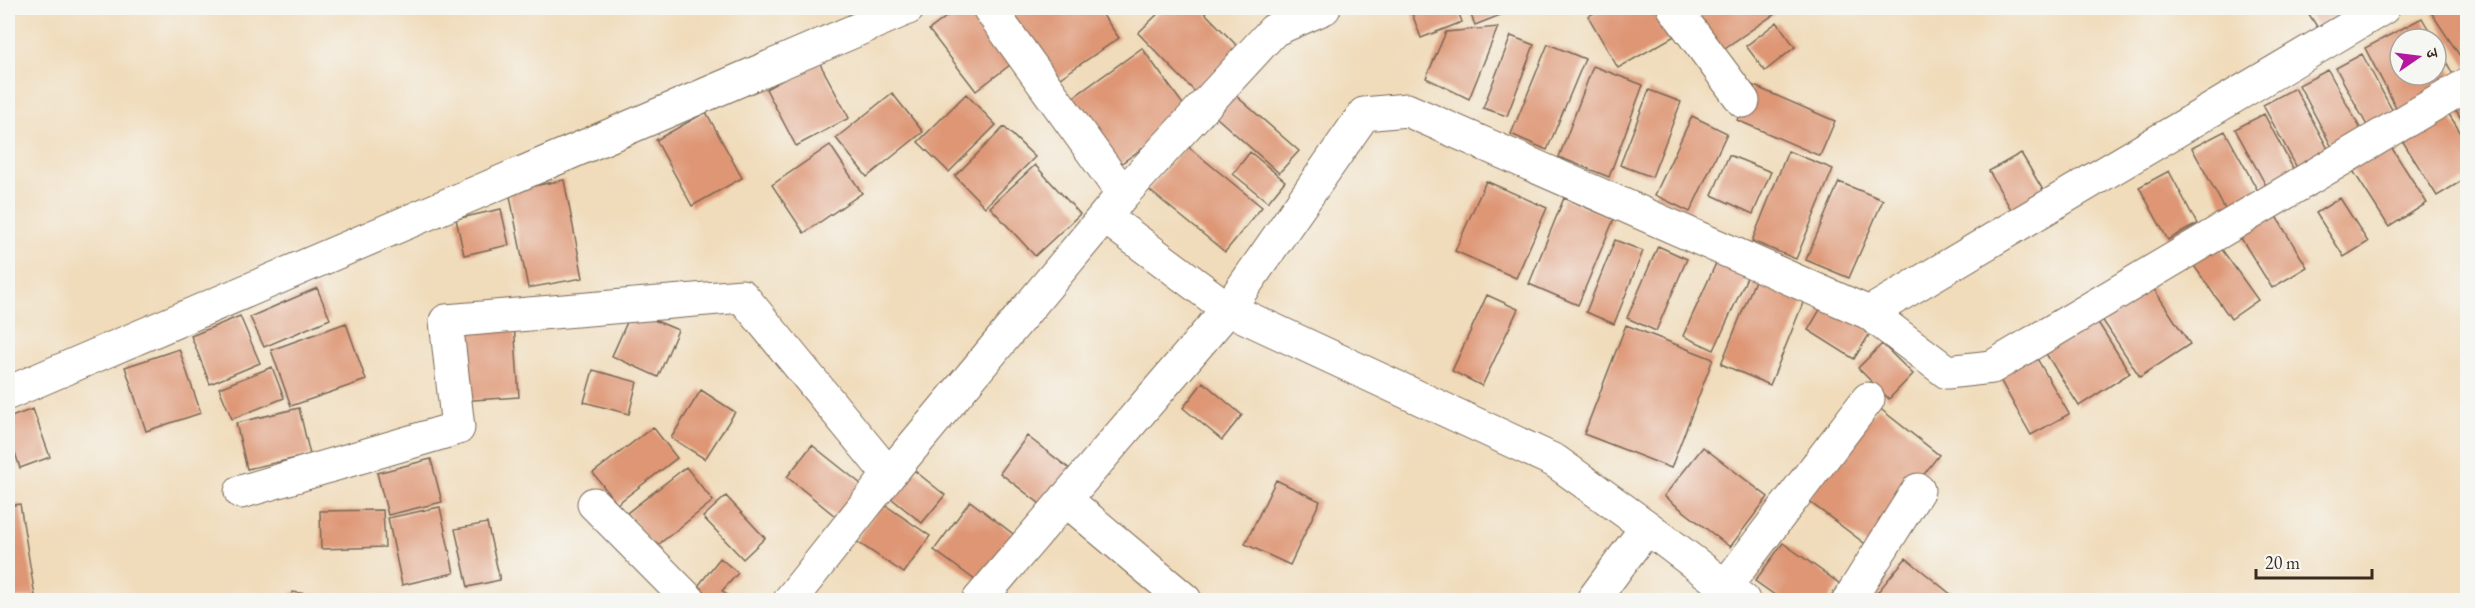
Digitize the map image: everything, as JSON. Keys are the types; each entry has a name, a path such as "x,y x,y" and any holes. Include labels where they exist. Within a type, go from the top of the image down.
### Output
{"street":[{"path":"8,393 908,8"},
{"path":"989,8 1114,206 1228,309 1555,461 1647,527 1734,594 1868,399"},
{"path":"790,600 889,475 1114,206 1274,30 1324,8"},
{"path":"1674,8 1743,101"},
{"path":"1869,313 2383,8"},
{"path":"978,600 1228,309 1364,114 1407,110 1869,313 1947,372 1992,367 2468,84"},
{"path":"241,492 458,428 446,321 742,296 889,475"},
{"path":"1849,600 1918,490"},
{"path":"1065,500 1185,600"},
{"path":"594,504 689,600"},
{"path":"1593,600 1647,527"}],"building":[{"path":"958,8 974,8 1015,61 976,91 929,30"},
{"path":"999,8 1098,8 1119,38 1051,84"},
{"path":"1164,8 1200,8 1243,52 1198,95 1138,33"},
{"path":"1410,8 1457,8 1462,22 1421,38"},
{"path":"1468,8 1518,8 1475,25"},
{"path":"1604,8 1663,8 1678,34 1618,68 1588,16"},
{"path":"1698,8 1772,8 1776,13 1716,54 1688,15"},
{"path":"2305,8 2342,8 2349,19 2323,36"},
{"path":"2442,8 2468,8 2468,68 2448,38 2448,27 2441,27 2432,14"},
{"path":"2422,18 2427,27 2405,27"},
{"path":"1777,22 1795,47 1765,71 1746,46"},
{"path":"1498,27 1469,99 1426,78 1446,32"},
{"path":"1511,36 1534,45 1507,116 1483,108"},
{"path":"2388,36 2388,87 2448,87 2399,113 2365,48"},
{"path":"1548,44 1585,59 1547,150 1511,134"},
{"path":"1142,48 1190,114 1112,170 1064,104"},
{"path":"2362,54 2397,119 2371,133 2336,68"},
{"path":"818,60 849,118 796,146 766,89"},
{"path":"2448,65 2457,82 2448,87"},
{"path":"1593,66 1643,85 1609,177 1559,157"},
{"path":"2328,70 2365,137 2335,153 2299,85"},
{"path":"1752,85 1835,121 1820,156 1737,120"},
{"path":"1226,87 1299,151 1279,173 1207,109"},
{"path":"2295,88 2333,158 2301,175 2263,105"},
{"path":"1649,90 1681,102 1652,177 1620,165"},
{"path":"2468,91 2468,130 2451,102"},
{"path":"892,93 923,132 867,177 836,138"},
{"path":"966,94 996,125 949,172 918,142"},
{"path":"2445,108 2468,144 2468,177 2437,196 2400,137"},
{"path":"706,112 742,178 692,206 656,140"},
{"path":"2264,114 2296,174 2268,189 2235,129"},
{"path":"1692,116 1727,133 1690,212 1655,195"},
{"path":"1004,127 1035,157 985,207 955,176"},
{"path":"2225,131 2259,193 2226,211 2192,148"},
{"path":"2388,142 2427,203 2389,227 2350,166"},
{"path":"830,145 862,193 804,233 772,185"},
{"path":"1186,145 1262,207 1225,252 1149,190"},
{"path":"1788,151 1833,169 1796,259 1752,241"},
{"path":"1250,152 1285,181 1268,202 1233,174"},
{"path":"2021,153 2050,202 2017,220 1989,171"},
{"path":"1729,155 1771,172 1753,214 1712,195"},
{"path":"1035,165 1080,214 1035,256 990,207"},
{"path":"2169,171 2197,224 2168,240 2139,187"},
{"path":"564,180 583,278 528,288 509,191"},
{"path":"1486,181 1547,208 1516,278 1455,251"},
{"path":"1839,182 1883,200 1849,278 1806,260"},
{"path":"1564,198 1614,219 1578,305 1529,284"},
{"path":"2340,198 2368,242 2344,257 2316,213"},
{"path":"501,209 509,245 464,255 456,219"},
{"path":"2274,213 2307,267 2272,288 2239,235"},
{"path":"1615,240 1643,251 1614,324 1586,312"},
{"path":"2218,244 2258,300 2231,319 2192,263"},
{"path":"1658,246 1687,259 1656,331 1627,318"},
{"path":"1717,261 1748,275 1714,350 1683,336"},
{"path":"1756,278 1805,298 1770,385 1721,364"},
{"path":"2148,280 2190,344 2140,377 2098,313"},
{"path":"317,288 330,319 264,347 250,317"},
{"path":"1487,295 1518,309 1482,386 1452,371"},
{"path":"1825,301 1872,330 1854,359 1808,330"},
{"path":"632,311 678,330 658,377 612,356"},
{"path":"240,316 260,363 210,384 191,336"},
{"path":"2094,316 2130,373 2079,406 2043,349"},
{"path":"346,323 366,380 291,406 271,350"},
{"path":"514,323 519,397 457,401 453,327"},
{"path":"1626,325 1713,359 1671,468 1584,434"},
{"path":"1882,344 1913,374 1889,399 1858,368"},
{"path":"179,349 201,413 146,431 125,367"},
{"path":"2035,355 2069,414 2031,435 1998,376"},
{"path":"272,367 284,398 232,419 219,388"},
{"path":"593,370 637,382 629,414 584,402"},
{"path":"1203,382 1242,415 1222,440 1183,408"},
{"path":"701,390 735,412 705,459 671,438"},
{"path":"1878,407 1939,455 1868,546 1807,500"},
{"path":"299,408 310,455 247,469 236,423"},
{"path":"33,409 50,457 20,468 8,431 8,418"},
{"path":"653,427 677,458 617,504 593,473"},
{"path":"1027,436 1071,470 1044,507 1000,473"},
{"path":"812,445 866,488 840,520 787,477"},
{"path":"1703,447 1768,497 1730,547 1664,496"},
{"path":"431,459 442,502 388,515 377,473"},
{"path":"905,463 945,495 922,523 882,491"},
{"path":"686,467 713,501 654,548 627,513"},
{"path":"1276,480 1320,501 1290,565 1245,544"},
{"path":"726,496 765,538 743,559 703,517"},
{"path":"970,501 1021,540 986,588 934,550"},
{"path":"882,503 930,536 904,573 856,541"},
{"path":"20,504 35,596 8,600 8,506"},
{"path":"440,507 454,573 402,585 388,518"},
{"path":"383,510 385,547 321,549 320,511"},
{"path":"487,523 500,580 468,587 455,529"},
{"path":"1783,543 1840,584 1828,600 1782,600 1755,581"},
{"path":"720,558 738,573 722,591 734,600 698,600 691,595"},
{"path":"1906,558 1958,600 1871,600"},
{"path":"292,592 345,599 345,600 291,600"}]}
